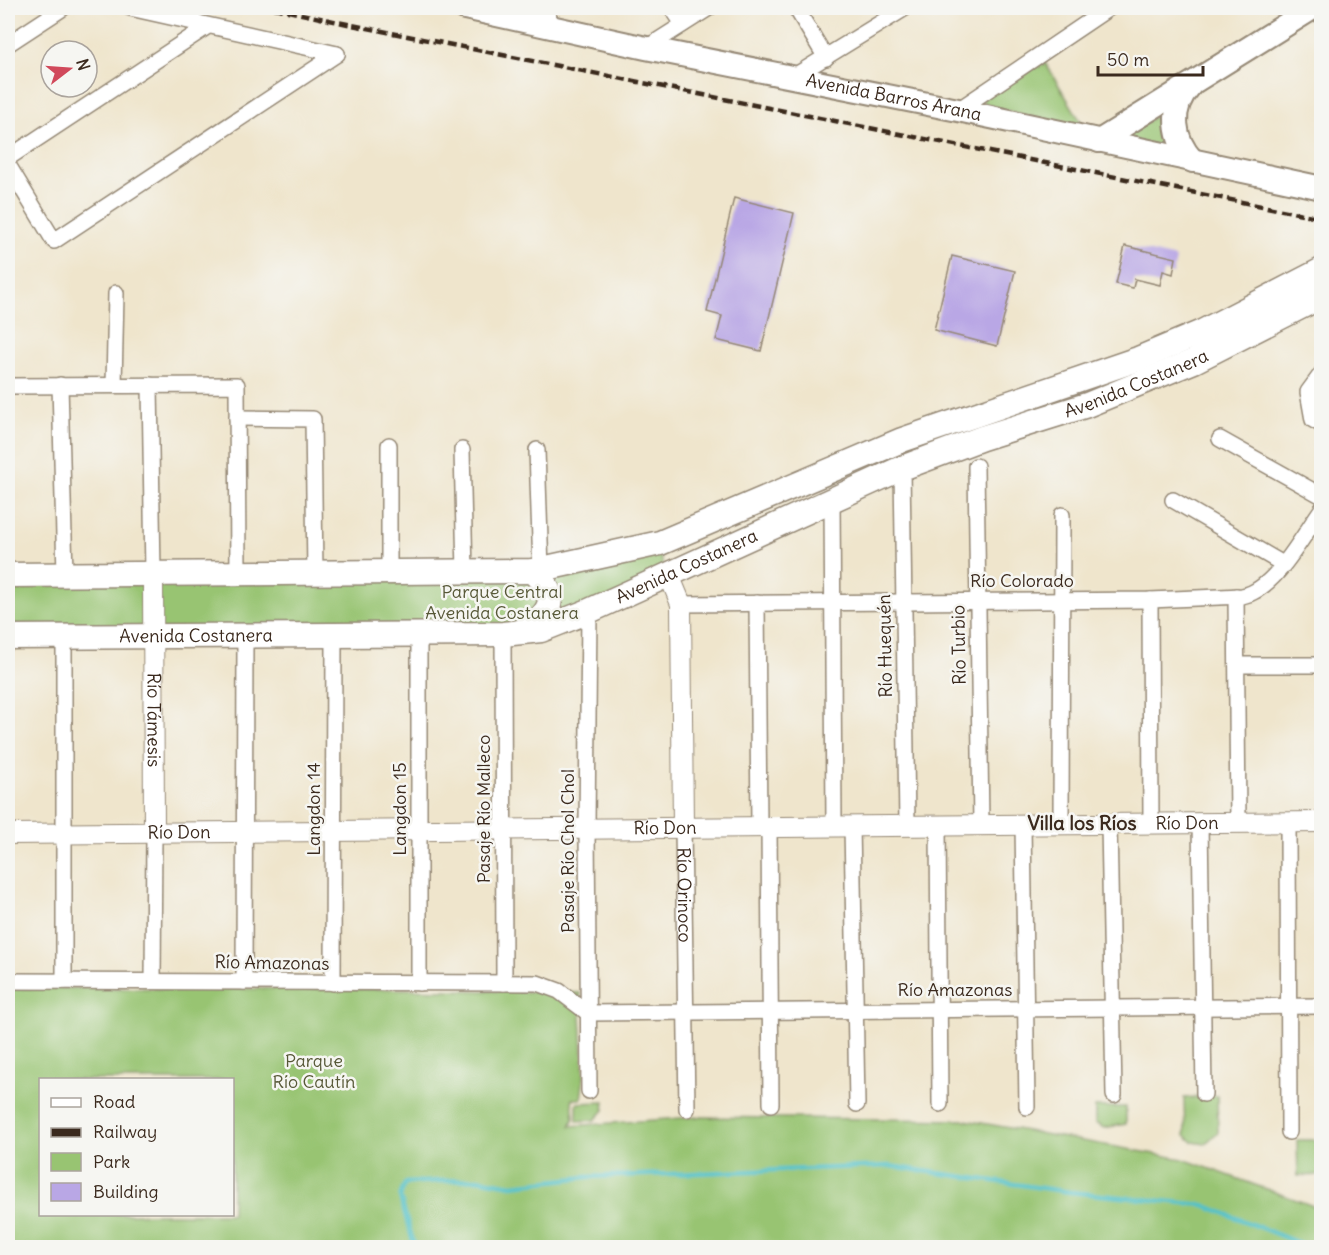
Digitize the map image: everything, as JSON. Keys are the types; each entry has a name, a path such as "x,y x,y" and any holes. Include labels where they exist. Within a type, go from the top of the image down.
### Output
{"main road":[{"name":"Avenida Barros Arana","path":"465,8 646,48 958,110 1322,188"},
{"path":"1099,141 1313,8"},
{"path":"1191,85 1178,103 1176,124 1180,144 1193,161"},
{"name":"Avenida Costanera","path":"8,575 537,570 660,543 902,440 1138,359 1202,332 1322,270"},
{"name":"Avenida Costanera","path":"8,637 419,635 542,630 669,575 902,468 982,438 1087,405 1227,346 1322,296"},
{"path":"512,633 537,623 549,605 551,595 537,570"}],"street":[{"path":"8,44 63,8"},
{"path":"8,165 54,241 337,54 130,8"},
{"path":"542,8 554,27"},
{"path":"672,8 683,24"},
{"path":"646,48 709,8"},
{"path":"796,8 826,58"},
{"path":"793,77 904,8"},
{"path":"958,110 1109,8"},
{"path":"8,158 208,26"},
{"path":"114,385 116,294"},
{"path":"1322,373 1308,392 1313,420 1322,425"},
{"path":"60,385 65,574"},
{"name":"Río Támesis","path":"150,385 153,574 153,981"},
{"path":"8,386 237,385 238,574"},
{"path":"237,418 313,419 315,573"},
{"path":"1220,439 1322,496"},
{"path":"389,446 389,572"},
{"path":"462,450 465,572"},
{"path":"537,450 537,570"},
{"name":"Río Turbio","path":"976,466 981,824"},
{"name":"Río Huequén","path":"902,468 907,824"},
{"path":"832,499 831,602 855,1010 857,1104"},
{"path":"1173,500 1283,564"},
{"name":"Río Colorado","path":"681,604 1150,600 1249,595 1262,589 1283,564 1322,508"},
{"path":"1061,823 1062,515"},
{"name":"Río Orinoco","path":"669,575 681,604 687,1109"},
{"path":"1236,596 1238,822"},
{"path":"1150,600 1151,823"},
{"path":"757,603 771,1011 771,1104"},
{"name":"Pasaje Río Chol Chol","path":"589,611 587,828 589,1091"},
{"name":"Pasaje Río Malleco","path":"504,983 504,828 512,633"},
{"name":"Langdon 14","path":"333,984 334,635"},
{"name":"Langdon 15","path":"419,635 419,983"},
{"path":"244,982 245,636"},
{"path":"63,637 64,981"},
{"path":"1237,664 1322,665"},
{"path":"1200,822 1204,1094"},
{"path":"1288,822 1289,1132"},
{"name":"Río Don","path":"8,834 764,825 1322,822"},
{"path":"1109,823 1114,1095"},
{"path":"938,824 940,1104"},
{"path":"1023,824 1027,1107"},
{"name":"Río Amazonas","path":"8,981 537,983 559,991 588,1013 1322,1006"}],"green space":[{"path":"1044,61 1086,130 983,105 984,94"},
{"path":"1168,107 1179,151 1130,140 1129,134"},
{"name":"Parque Central Avenida Costanera","path":"658,547 665,573 541,627 8,634 8,579 542,573"},
{"name":"Parque Río Cautín","path":"8,988 401,989 580,993 584,1076 581,1099 572,1099 574,1118 570,1126 695,1117 965,1120 1183,1159 1322,1209 1321,1248 8,1248"},
{"path":"1217,1096 1218,1132 1205,1144 1193,1142 1185,1135 1184,1098"},
{"path":"605,1102 604,1110 595,1120 577,1121 577,1103"},
{"path":"1095,1107 1126,1107 1126,1124 1104,1128 1095,1123"},
{"path":"1297,1140 1321,1140 1321,1175 1298,1176"}],"building":[{"path":"734,198 794,213 761,351 716,340 722,316 707,312"},
{"path":"1125,246 1176,258 1173,274 1163,271 1160,285 1135,279 1133,288 1116,284"},
{"path":"952,256 1015,271 997,346 934,330"}],"waterway":[{"path":"415,1248 400,1197 405,1183 477,1179 512,1185 587,1177 889,1166 1070,1192 1204,1205 1311,1248"}],"railway":[{"path":"274,8 1322,218"}],"district":[{"name":"Villa los Ríos","path":"1082,823"}]}
